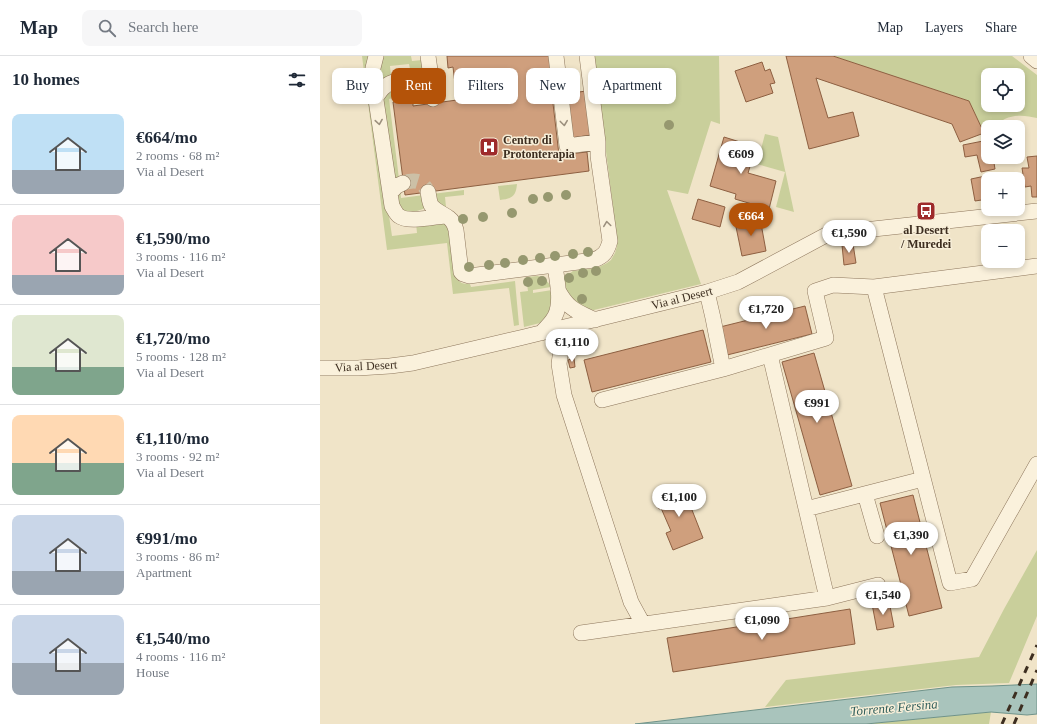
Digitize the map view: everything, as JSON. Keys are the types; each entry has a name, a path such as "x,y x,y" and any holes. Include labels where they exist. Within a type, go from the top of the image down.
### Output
{"street":[{"path":"373,68 376,56"},
{"path":"428,56 430,68"},
{"path":"556,56 567,146 598,142"},
{"path":"428,192 431,205 444,216 449,218 456,230 461,272 466,276 594,260 598,259 604,254 608,249 610,241 598,156 598,142 587,56"},
{"path":"1031,56 1037,61"},
{"path":"376,104 392,206 395,212 399,216 406,219 444,216"},
{"path":"390,193 396,186 403,183"},
{"name":"Via al Desert","path":"320,368 358,368 413,363 564,328 707,292 738,282 828,234 1037,211"},
{"path":"541,333 556,315 558,289 555,266"},
{"path":"602,400 722,369 826,338 815,291 833,285 874,287 1037,266"},
{"path":"874,287 950,583 972,579 1037,464"},
{"path":"558,289 570,307 577,312 595,320"},
{"path":"707,292 722,369"},
{"path":"564,328 559,364 564,394 630,602 643,624"},
{"path":"770,355 827,598"},
{"path":"806,509 923,479"},
{"path":"865,494 877,536"},
{"path":"581,634 827,598 878,585"}],"green space":[{"path":"362,56 372,56 370,68 364,68"},
{"path":"381,56 411,56 412,61 422,60 422,68 410,68 409,64 390,66 391,76 383,82 383,68 378,68"},
{"path":"594,56 719,56 720,124 711,121 688,194 667,190 701,284 594,310 584,309 566,294 564,282 566,276 573,271 597,268 607,263 611,260 617,246 600,104 676,104 676,68 596,68"},
{"path":"833,56 1012,56 1037,75 1037,118 1014,116 1004,120 981,120 981,127 969,101"},
{"path":"389,87 391,88 391,98 389,99 399,179 392,182 381,105 383,104"},
{"path":"368,104 373,104 392,236 417,233 416,223 445,223 448,227 456,278 462,283 470,284 471,287 515,281 519,325 514,326 509,288 453,294 447,243 387,250"},
{"path":"765,134 778,137 794,212 776,207 785,172 757,164"},
{"path":"517,184 516,191 513,196 508,199 500,200 498,186"},
{"path":"400,188 401,198 424,195 425,208 412,212 400,210 397,190"},
{"path":"464,190 464,195 445,197 446,207 439,206 432,194"},
{"path":"538,276 546,280 551,287 533,290 533,293 552,290 553,304 544,321 524,327 520,292 528,291 526,277"},
{"path":"1037,550 1037,616 1009,683 956,685 765,707 786,680 979,657"},
{"path":"991,712 989,724 866,724"}],"water":[{"name":"Torrente Fersina","path":"1037,684 1037,714 1027,715 991,712 866,724 635,724 952,687"}],"building":[{"path":"447,56 552,56 554,68 526,68 526,104 553,104 559,155 587,152 589,171 405,195 393,104 413,104 413,106 446,104 446,102 454,100 454,104 518,104 518,68 454,68 454,75 453,67 448,68"},
{"path":"786,56 833,56 969,101 981,127 981,134 960,142 952,124 816,78 828,118 853,112 859,136 809,149"},
{"path":"762,62 765,71 770,69 775,83 770,84 773,93 746,102 735,71"},
{"path":"586,91 591,135 571,138 566,104 580,104 580,92"},
{"path":"724,137 756,147 748,173 776,181 769,209 735,199 736,194 710,186"},
{"path":"981,141 981,164 994,164 995,169 981,172 977,155 965,157 963,145"},
{"path":"1037,156 1037,197 1032,197 1031,186 1025,187 1025,172 1023,172 1022,168 1029,168 1027,157"},
{"path":"981,177 981,200 975,201 971,179"},
{"path":"698,199 725,207 720,227 692,219"},
{"path":"760,218 766,251 742,256 735,222"},
{"path":"853,244 856,263 844,265 842,245"},
{"path":"805,306 812,334 727,355 720,327"},
{"path":"703,330 711,362 592,392 584,360"},
{"path":"814,353 852,486 820,495 782,362"},
{"path":"574,358 575,367 570,368 568,360"},
{"path":"683,487 703,538 673,550 666,533 671,531 661,508 659,509 654,498"},
{"path":"913,495 942,608 909,616 880,503"},
{"path":"889,601 894,627 877,630 872,604"},
{"path":"850,609 855,644 673,672 667,638"}],"tunnel":[{"path":"403,183 411,181 421,183 428,192"}],"railway":[{"path":"1002,724 1037,645"},
{"path":"1014,724 1037,670"}],"place":[{"name":"Centro di Protonterapia","path":"489,147"},
{"name":"al Desert / Muredei","path":"926,211"}]}
